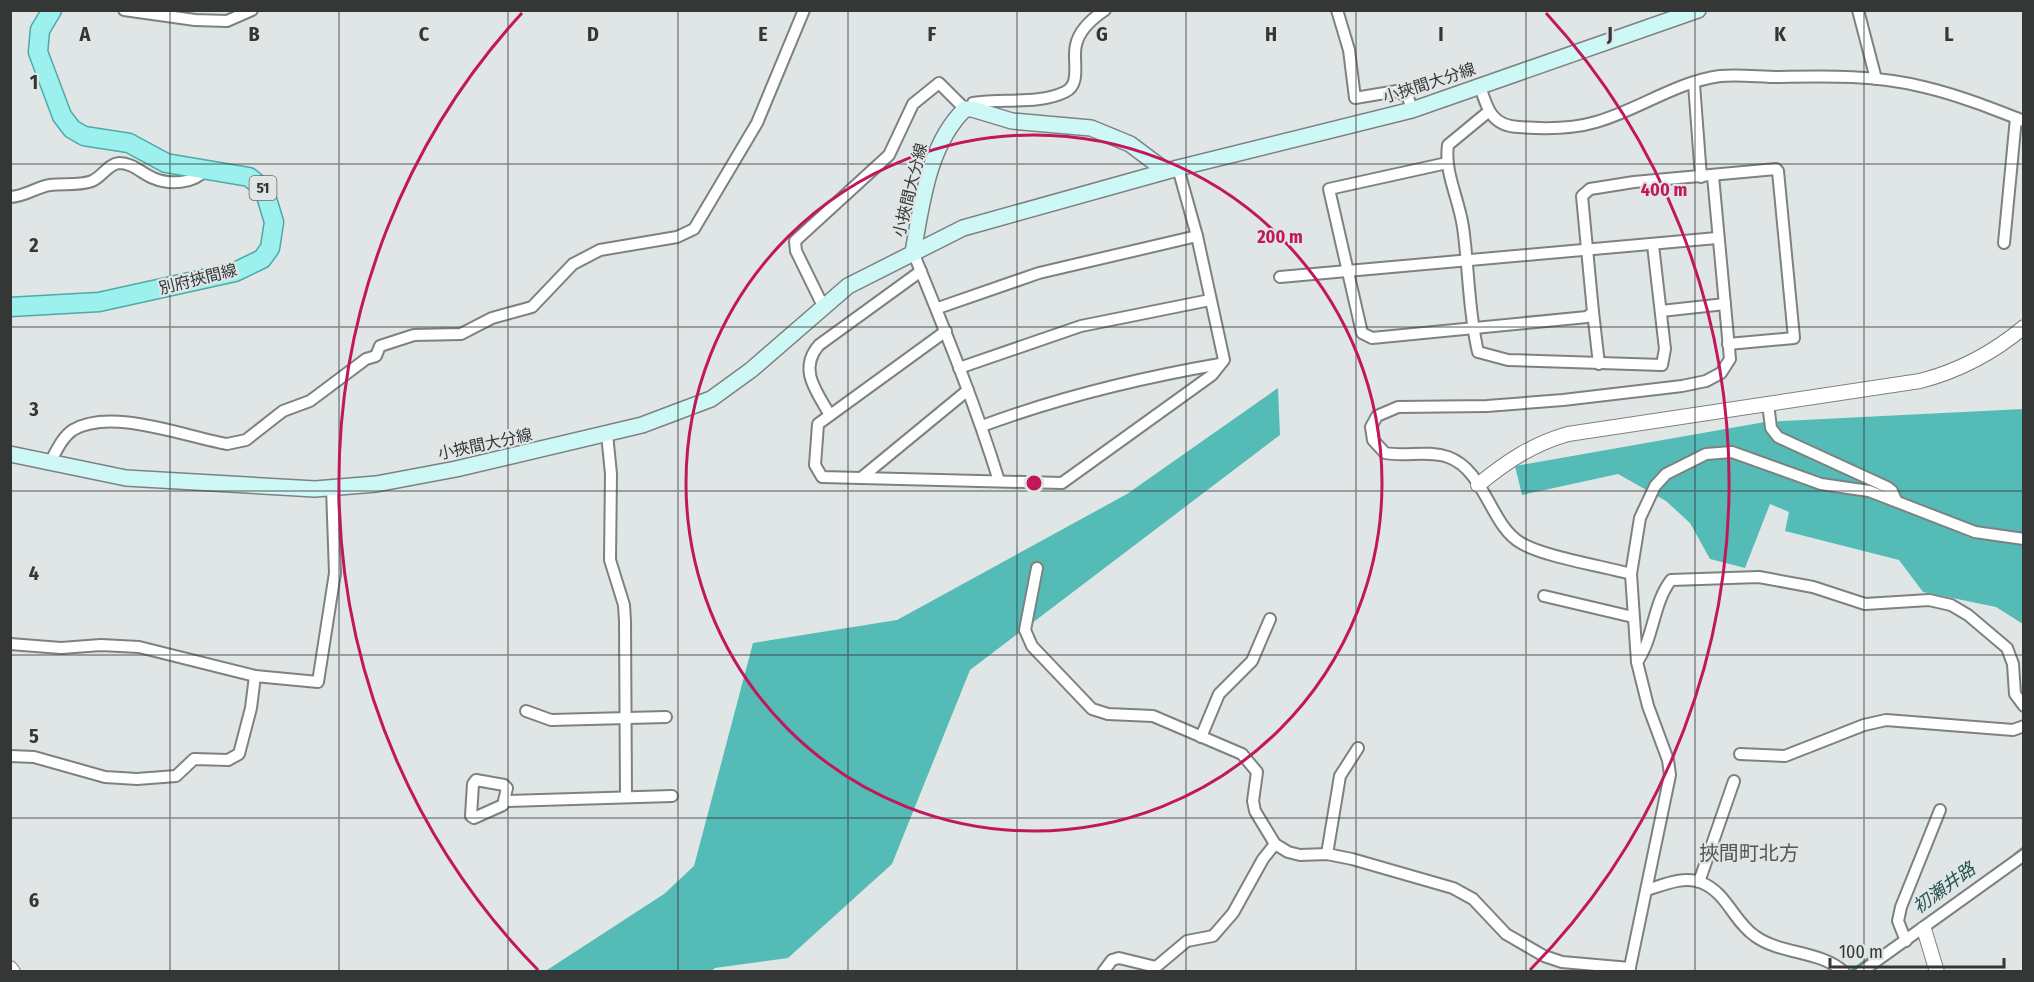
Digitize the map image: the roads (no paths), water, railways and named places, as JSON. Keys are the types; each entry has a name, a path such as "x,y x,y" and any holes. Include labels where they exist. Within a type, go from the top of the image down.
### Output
{"main road":[{"name":"別府挾間線","path":"10,307 107,301 221,276 262,259 270,248 275,226 266,193 249,177 166,164 129,143 84,135 67,124 38,52 40,30 52,10"},
{"name":"小挾間大分線","path":"10,454 49,464 126,478 213,485 332,488 376,484 456,470 607,434 668,417 711,399 752,370 848,286 913,252 974,225 1172,169 1412,110 1698,10"},
{"name":"小挾間大分線","path":"913,252 928,178 937,149 950,124 969,109"},
{"path":"969,109 1012,121 1091,128 1130,144 1172,169"}],"street":[{"path":"124,10 195,20 227,21 252,10"},
{"path":"49,464 64,439 73,430 90,423 113,421 227,444 246,440 283,411 310,401 366,359 376,356 380,346 414,335 462,333 492,318 532,307 573,264 600,250 677,237 694,229 757,123 804,10"},
{"path":"823,306 795,251 795,241 889,155 913,104 939,83 969,109 973,103 1051,97 1067,91 1075,82 1076,43 1085,26 1105,10"},
{"path":"1337,10 1349,50 1355,98 1397,91 1408,97 1412,110"},
{"path":"1858,10 1876,79"},
{"path":"1480,86 1488,112 1495,121 1504,125 1574,127 1598,122 1651,98 1720,76 1844,76 1923,86 2020,119 2004,243"},
{"path":"1694,84 1701,177"},
{"path":"1488,112 1448,145 1447,163 1463,227 1465,262 1478,352 1482,355 1508,360 1662,364 1666,357 1653,245"},
{"path":"10,197 26,196 47,186 92,181 113,165 120,163 131,165 153,178 166,181 186,182 205,170"},
{"path":"1447,163 1329,189 1362,333 1372,338 1587,317 1593,312"},
{"path":"946,331 818,424 815,465 822,477 1062,483 1212,375 1224,360 1197,236 1172,169"},
{"path":"1599,364 1582,196 1590,189 1634,182 1778,171 1794,338 1728,344"},
{"path":"1631,574 1519,542 1468,471 1448,457 1385,453 1373,440 1372,421 1384,411 1398,407 1486,406 1585,398 1682,386 1706,381 1721,373 1730,359 1713,176"},
{"path":"938,308 1039,273 1197,236"},
{"path":"1280,277 1717,238"},
{"path":"913,252 938,308 982,426 999,481"},
{"path":"830,415 809,377 807,368 812,353 819,345 921,271"},
{"path":"959,368 1081,326 1210,300"},
{"path":"1661,311 1725,304"},
{"path":"1478,485 1516,455 1568,434 1936,377 1980,358 2024,327"},
{"path":"982,426 1027,410 1137,379 1220,364"},
{"path":"861,478 968,390"},
{"path":"1768,403 1771,428 1778,437 1887,487 1892,491 1896,500"},
{"path":"607,434 611,474 610,560 624,605 627,717 626,797"},
{"path":"1037,568 1025,630 1032,646 1092,709 1108,714 1153,716 1242,754 1257,772 1253,801 1256,811 1275,844 1300,855 1327,854 1410,875 1461,891 1473,899 1506,934 1552,960 1629,970 1670,775 1668,760 1651,715 1637,662 1633,617 1631,574 1640,518 1655,486 1678,466 1719,451 1743,455 1809,480 1869,491 1975,531 2024,539"},
{"path":"10,644 61,648 101,645 139,647 255,676 318,682 335,573 332,488"},
{"path":"1637,662 1648,643 1664,591 1671,580 1759,577 1803,584 1865,604 1929,600 1957,608 2007,648 2013,664 2015,694 2024,706"},
{"path":"1544,596 1633,617"},
{"path":"1200,737 1219,694 1252,662 1270,619"},
{"path":"10,756 34,757 105,777 136,779 176,776 194,759 228,760 239,754 251,708 255,676"},
{"path":"526,711 551,720 666,717"},
{"path":"1740,754 1785,756 1878,721 2013,730 2024,726"},
{"path":"1327,854 1340,776 1358,748"},
{"path":"1699,882 1734,781"},
{"path":"506,801 672,796"},
{"path":"1906,941 1898,921 1901,908 1940,810"},
{"path":"1103,972 1112,960 1119,958 1156,967 1187,941 1213,936 1233,913 1263,859 1275,844"},
{"path":"1861,972 1924,929 2024,855"},
{"path":"1647,890 1682,880 1699,882 1717,891 1755,937 1785,950 1814,957 1844,972"},
{"path":"1924,929 1936,972"}],"waterway":[{"name":"初瀬井路","path":"2015,855 2024,848"},
{"name":"初瀬井路","path":"1851,972 1875,955"}],"district":[{"name":"挾間町北方","path":"1749,853"}]}
